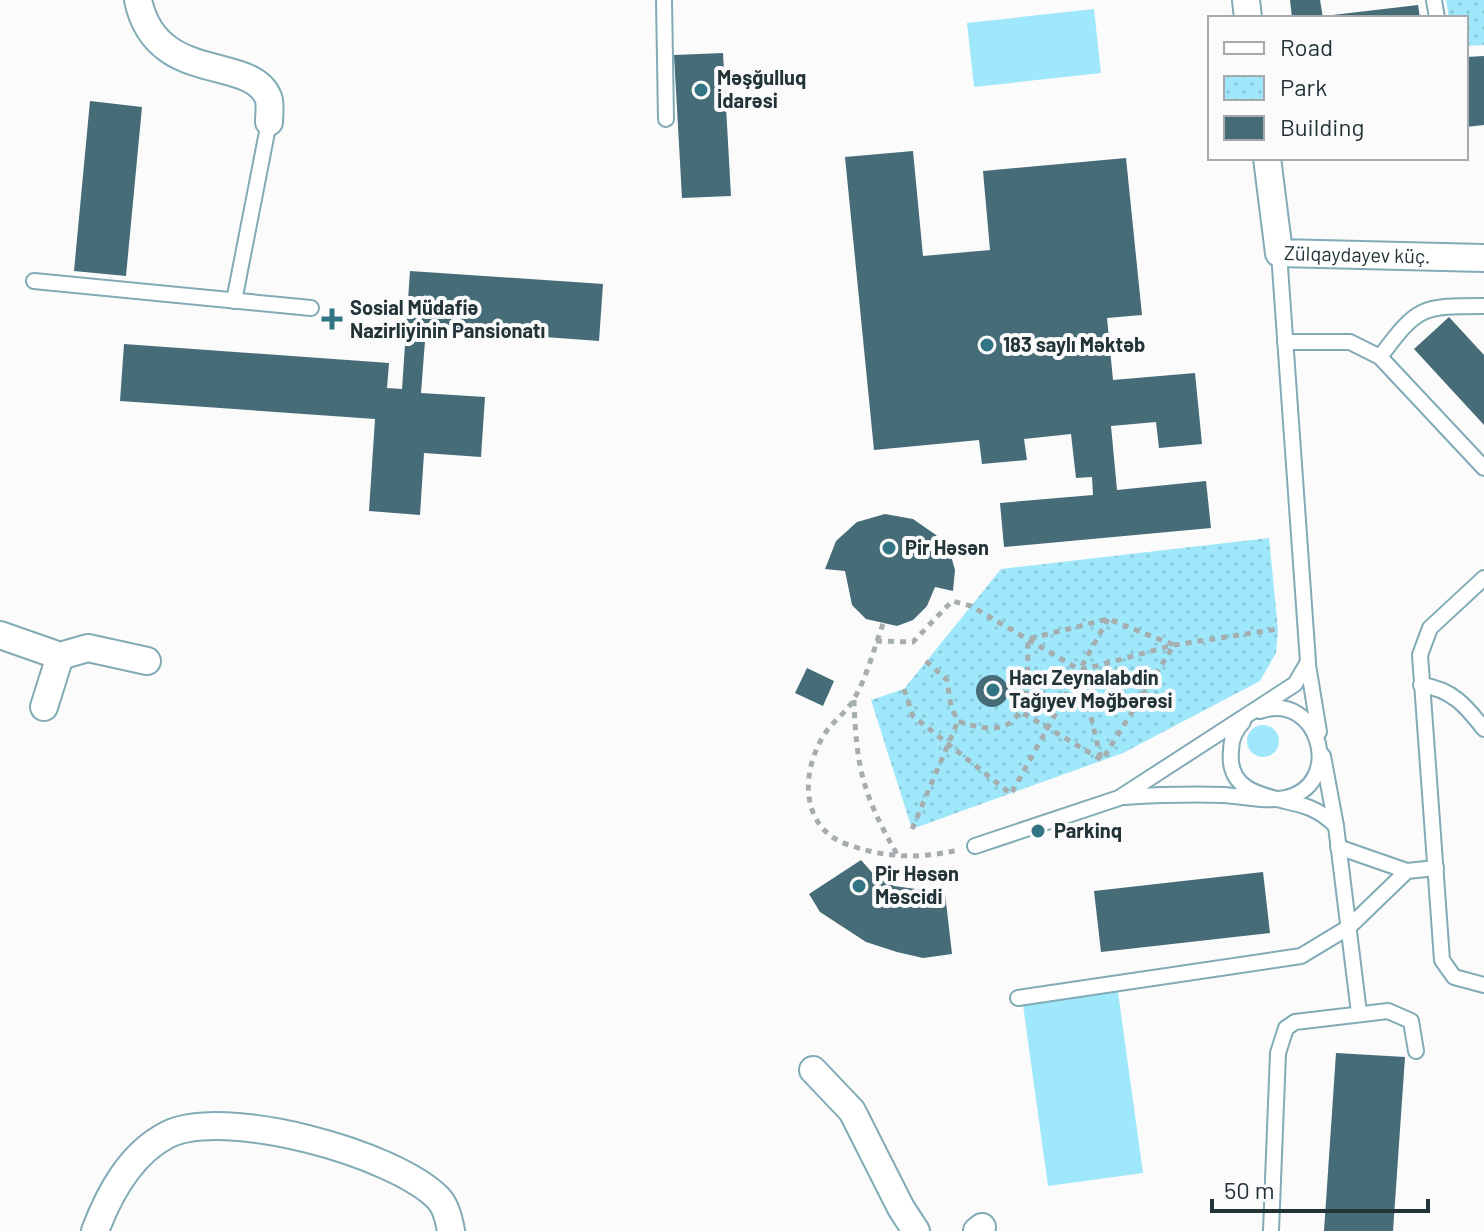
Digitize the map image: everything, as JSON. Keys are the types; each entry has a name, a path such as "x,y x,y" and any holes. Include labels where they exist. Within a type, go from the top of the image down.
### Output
{"street":[{"path":"138,0 146,29 164,47 178,56 247,79 262,88 269,99 269,122"},
{"name":"Zülqaydayev küç.","path":"1267,160 1279,253 1484,258"},
{"path":"0,635 60,656 88,648 147,661"},
{"path":"44,707 60,656"},
{"path":"813,1070 852,1111 901,1208 916,1231"},
{"path":"95,1231 118,1183 139,1155 179,1130 193,1125 222,1124 306,1139 393,1169 439,1199 449,1217 451,1231"}],"lane":[{"path":"664,0 666,119"},
{"path":"234,301 269,122"},
{"path":"1279,253 1308,662 1336,826 1359,1013"},
{"path":"34,281 311,308"},
{"path":"1380,357 1410,317 1426,309 1484,306"},
{"path":"1285,342 1350,342 1380,357 1484,468"},
{"path":"1484,578 1430,628 1420,655 1442,960 1454,977 1484,985"},
{"path":"975,846 1119,798 1295,684 1308,662"},
{"path":"1421,685 1439,687 1461,700 1484,729"},
{"path":"1280,708 1296,712 1317,735 1321,750 1313,780 1302,791 1271,799 1243,785 1234,772 1232,741 1238,727 1250,716 1280,708"},
{"path":"1119,798 1196,794 1271,799 1308,807 1336,826"},
{"path":"1338,847 1407,871 1436,868"},
{"path":"1018,998 1268,964 1301,956 1349,927 1407,871"},
{"path":"1271,1231 1281,1038 1286,1028 1295,1022 1359,1013 1402,1014 1411,1021 1416,1051"}],"path":[{"path":"876,641 913,642 952,601 958,601 1080,670 1102,760"},
{"path":"904,689 913,716 1011,794 1108,619"},
{"path":"1028,639 1108,619 1174,645"},
{"path":"883,624 854,700 826,732 815,754 807,793 811,813 840,842 899,857 933,855 975,846"},
{"path":"1080,670 1174,645 1278,629"},
{"path":"926,661 947,680 951,707 958,721 979,729 1010,723 1021,712 1027,698 1028,639"},
{"path":"1102,760 1174,645"},
{"path":"854,700 855,741 866,797 899,857"},
{"path":"1021,712 1102,760"},
{"path":"912,829 958,721"}],"green space":[{"path":"1446,0 1484,0 1484,45 1468,46 1468,16 1449,16"},
{"path":"1094,9 1101,73 974,87 967,23"},
{"path":"1269,538 1278,629 1276,653 1260,681 1123,753 912,829 871,700 904,689 1001,569"},
{"path":"1263,725 1274,730 1279,741 1274,752 1263,757 1252,752 1247,741 1252,730"},
{"path":"1118,992 1143,1173 1048,1186 1023,1005"}],"building":[{"path":"1290,0 1320,0 1323,16 1292,16"},
{"path":"1418,5 1420,16 1324,16"},
{"path":"723,53 731,196 682,198 674,55"},
{"path":"1484,56 1484,125 1468,127 1468,57"},
{"path":"90,101 142,107 126,276 74,271"},
{"name":"183 saylı Məktəb","path":"913,151 923,256 990,250 983,171 1126,158 1142,315 1107,318 1113,380 1195,373 1202,444 1159,448 1156,422 1111,426 1117,490 1206,481 1211,528 1004,547 1000,503 1093,495 1092,477 1076,478 1071,434 1024,439 1027,460 982,464 979,440 874,450 845,157"},
{"path":"410,271 603,284 599,341 426,328 421,393 485,397 481,457 424,453 420,515 369,511 375,419 120,401 124,344 389,363 387,388 402,389"},
{"path":"1449,317 1484,355 1484,425 1414,349"},
{"path":"885,514 913,519 936,535 951,556 955,570 953,591 935,587 927,606 913,620 897,626 866,619 852,605 845,571 825,569 836,541 857,522"},
{"path":"807,668 834,681 823,706 795,693"},
{"path":"992,675 1003,680 1008,691 1003,702 992,707 981,702 976,691 981,680"},
{"path":"861,860 877,878 894,886 945,893 952,954 923,958 897,952 866,942 820,912 809,894"},
{"path":"1263,872 1270,933 1101,952 1094,891"},
{"path":"1336,1053 1405,1057 1393,1231 1324,1231"}],"place":[{"name":"Məşğulluq İdarəsi","path":"701,90"},
{"name":"Sosial Müdafiə Nazirliyinin Pansionatı","path":"332,319"},
{"name":"183 saylı Məktəb","path":"987,345"},
{"name":"Pir Həsən","path":"889,548"},
{"name":"Hacı Zeynalabdin Tağıyev Məğbərəsi","path":"993,690"},
{"name":"Parkinq","path":"1038,831"},
{"name":"Pir Həsən Məscidi","path":"859,886"}]}
